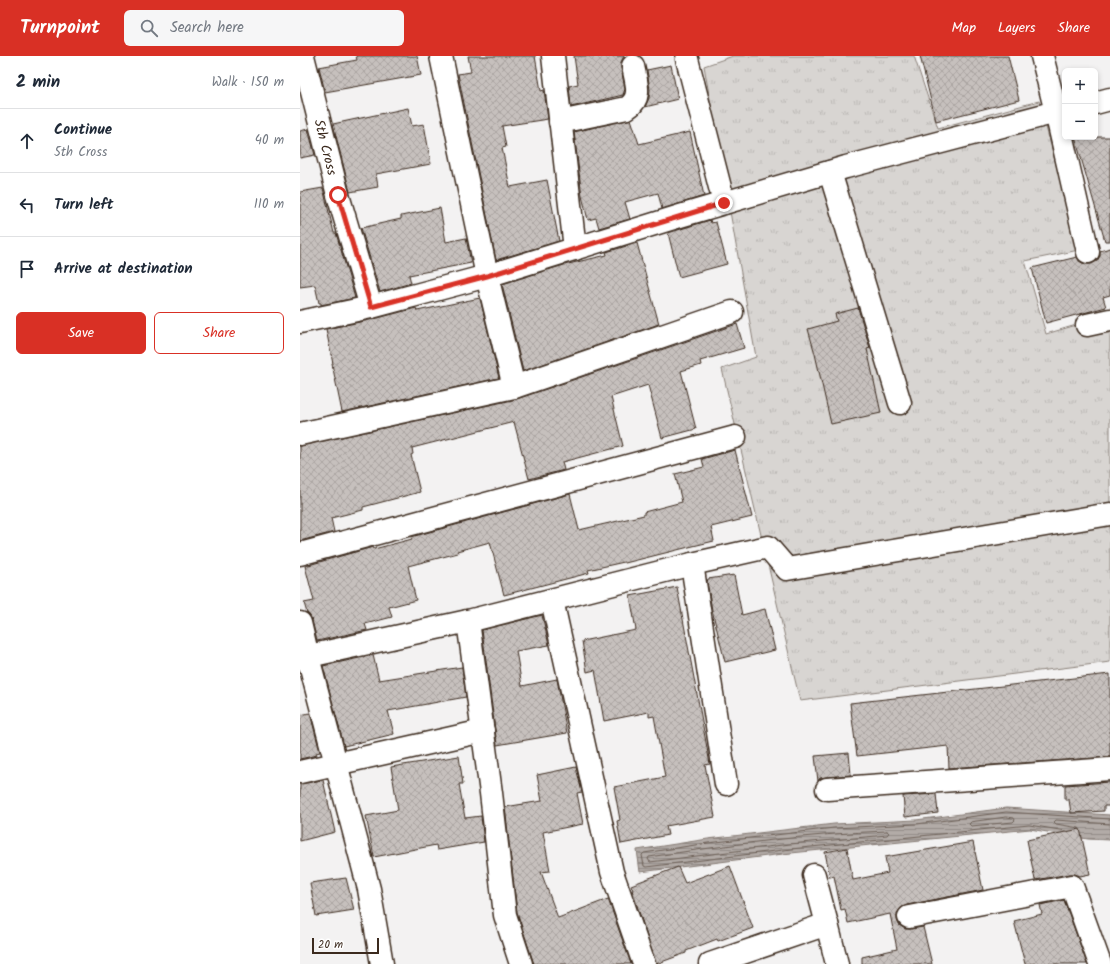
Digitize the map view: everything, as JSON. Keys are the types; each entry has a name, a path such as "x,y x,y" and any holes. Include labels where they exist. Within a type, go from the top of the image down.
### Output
{"street":[{"name":"5th Cross","path":"303,56 338,195 371,307"},
{"path":"441,56 487,276 514,387"},
{"path":"553,56 575,249"},
{"path":"1042,56 1060,111 1088,252"},
{"path":"686,59 724,203"},
{"path":"560,122 627,108 634,103 638,94 633,66"},
{"path":"1098,102 1110,99"},
{"path":"300,322 371,307 487,276 830,172 1060,111"},
{"path":"830,172 900,403"},
{"path":"300,434 514,387 732,312"},
{"path":"1087,325 1110,320"},
{"path":"300,554 735,437"},
{"path":"304,658 468,621 692,564 768,548 787,570 1110,514"},
{"path":"692,564 726,784"},
{"path":"552,600 612,872 644,964"},
{"path":"468,621 505,915 521,964"},
{"path":"300,623 304,658 337,764 369,889 382,964"},
{"path":"300,772 483,731"},
{"path":"827,789 1110,769"},
{"path":"814,875 837,964"},
{"path":"909,917 1072,886 1100,964"},
{"path":"710,964 827,924"}],"green space":[{"path":"733,56 914,56 938,128 1039,101 1079,250 1025,261 1046,334 1110,315 1110,662 800,701 722,369 756,357 704,66"}],"water":[{"path":"1006,808 1110,815 1110,840 1088,839 1030,829 791,853 640,872 637,850 708,839 834,824 916,820"}],"building":[{"path":"356,56 417,56 421,75 325,92 319,67 357,60"},
{"path":"468,56 535,56 541,91 544,90 548,119 502,126 506,147 502,148 510,187 547,180 559,241 496,260 458,74 471,72"},
{"path":"574,56 624,56 621,62 625,89 623,95 571,107 569,86 578,84"},
{"path":"920,56 1008,56 1019,100 936,121"},
{"path":"671,65 678,99 645,107 649,98 650,90 647,70"},
{"path":"408,108 412,126 424,124 431,164 376,174 378,187 350,192 333,124"},
{"path":"631,119 639,144 690,132 704,196 662,209 658,193 625,202 630,219 599,228 596,218 588,220 582,196 574,132"},
{"path":"308,129 315,155 300,158 300,131"},
{"path":"1098,137 1110,137 1110,241 1105,241 1076,140 1098,140"},
{"path":"323,188 334,233 336,233 355,298 321,305 321,303 319,303 315,285 300,287 300,192"},
{"path":"440,208 446,242 466,238 471,263 409,275 411,283 380,292 361,228 401,219 401,216"},
{"path":"710,220 711,223 716,222 727,264 679,277 668,233"},
{"path":"637,243 659,324 523,371 502,284 564,265 607,255 606,252"},
{"path":"1110,248 1110,295 1103,297 1106,307 1046,323 1032,268 1077,257 1079,261 1084,264 1091,264 1097,261 1100,256 1100,251"},
{"path":"480,298 499,378 342,412 326,329 416,308 417,311"},
{"path":"858,308 870,348 867,349 881,413 831,424 808,329 837,321 835,314"},
{"path":"737,324 744,348 700,361 701,365 681,371 696,429 662,438 648,385 611,397 623,446 562,462 564,470 529,479 514,422 412,448 413,454 411,455 420,492 363,507 363,510 331,518 334,532 300,541 300,446 517,399"},
{"path":"735,450 752,517 711,527 714,541 625,563 588,570 589,573 504,595 490,542 457,551 458,553 408,566 416,600 389,607 392,617 365,624 367,630 317,641 312,620 307,613 304,603 314,601 305,566 373,547 374,549 412,539 411,537 570,494 579,530 644,515 644,512 682,502 675,474 704,467 702,459"},
{"path":"734,575 742,615 765,609 775,650 725,662 712,610 707,582 708,579"},
{"path":"677,587 710,764 705,765 715,817 666,826 668,835 621,844 617,821 620,820 614,787 665,777 654,716 649,717 649,712 604,721 595,670 587,672 582,641 636,630 630,596"},
{"path":"542,615 549,645 516,651 522,686 557,679 567,733 497,745 482,630"},
{"path":"373,655 379,680 462,667 466,697 388,711 394,734 344,746 323,666"},
{"path":"1110,674 1110,757 949,768 948,746 857,756 850,703"},
{"path":"310,713 320,752 316,753 317,755 300,759 300,715"},
{"path":"849,753 851,775 820,778 818,781 815,756"},
{"path":"459,756 463,784 459,784 465,818 481,816 484,842 437,850 436,845 374,857 366,816 398,810 391,767"},
{"path":"576,767 582,792 577,793 583,824 543,832 550,871 541,872 558,918 608,899 631,964 534,964 517,912 505,807 542,801 537,775"},
{"path":"323,780 335,832 300,841 300,784"},
{"path":"1110,782 1110,806 1104,806 1104,811 1071,813 1069,800 1065,800 1065,785"},
{"path":"936,794 938,813 905,817 903,796"},
{"path":"1080,829 1090,874 1080,876 1070,874 1035,880 1027,840"},
{"path":"973,842 983,890 907,905 901,908 897,913 899,925 905,929 923,927 932,964 862,964 862,957 897,949 890,914 848,923 845,909 841,910 834,876 830,877 825,852 847,848 853,880 888,873 885,857"},
{"path":"730,866 753,928 718,941 717,939 656,964 631,885 678,867 685,883"},
{"path":"346,878 354,910 316,916 310,883"},
{"path":"1064,900 1087,964 1025,964 1014,921 1042,914 1040,905"}],"route":[{"path":"338,195 371,307 487,276 724,203"}]}
